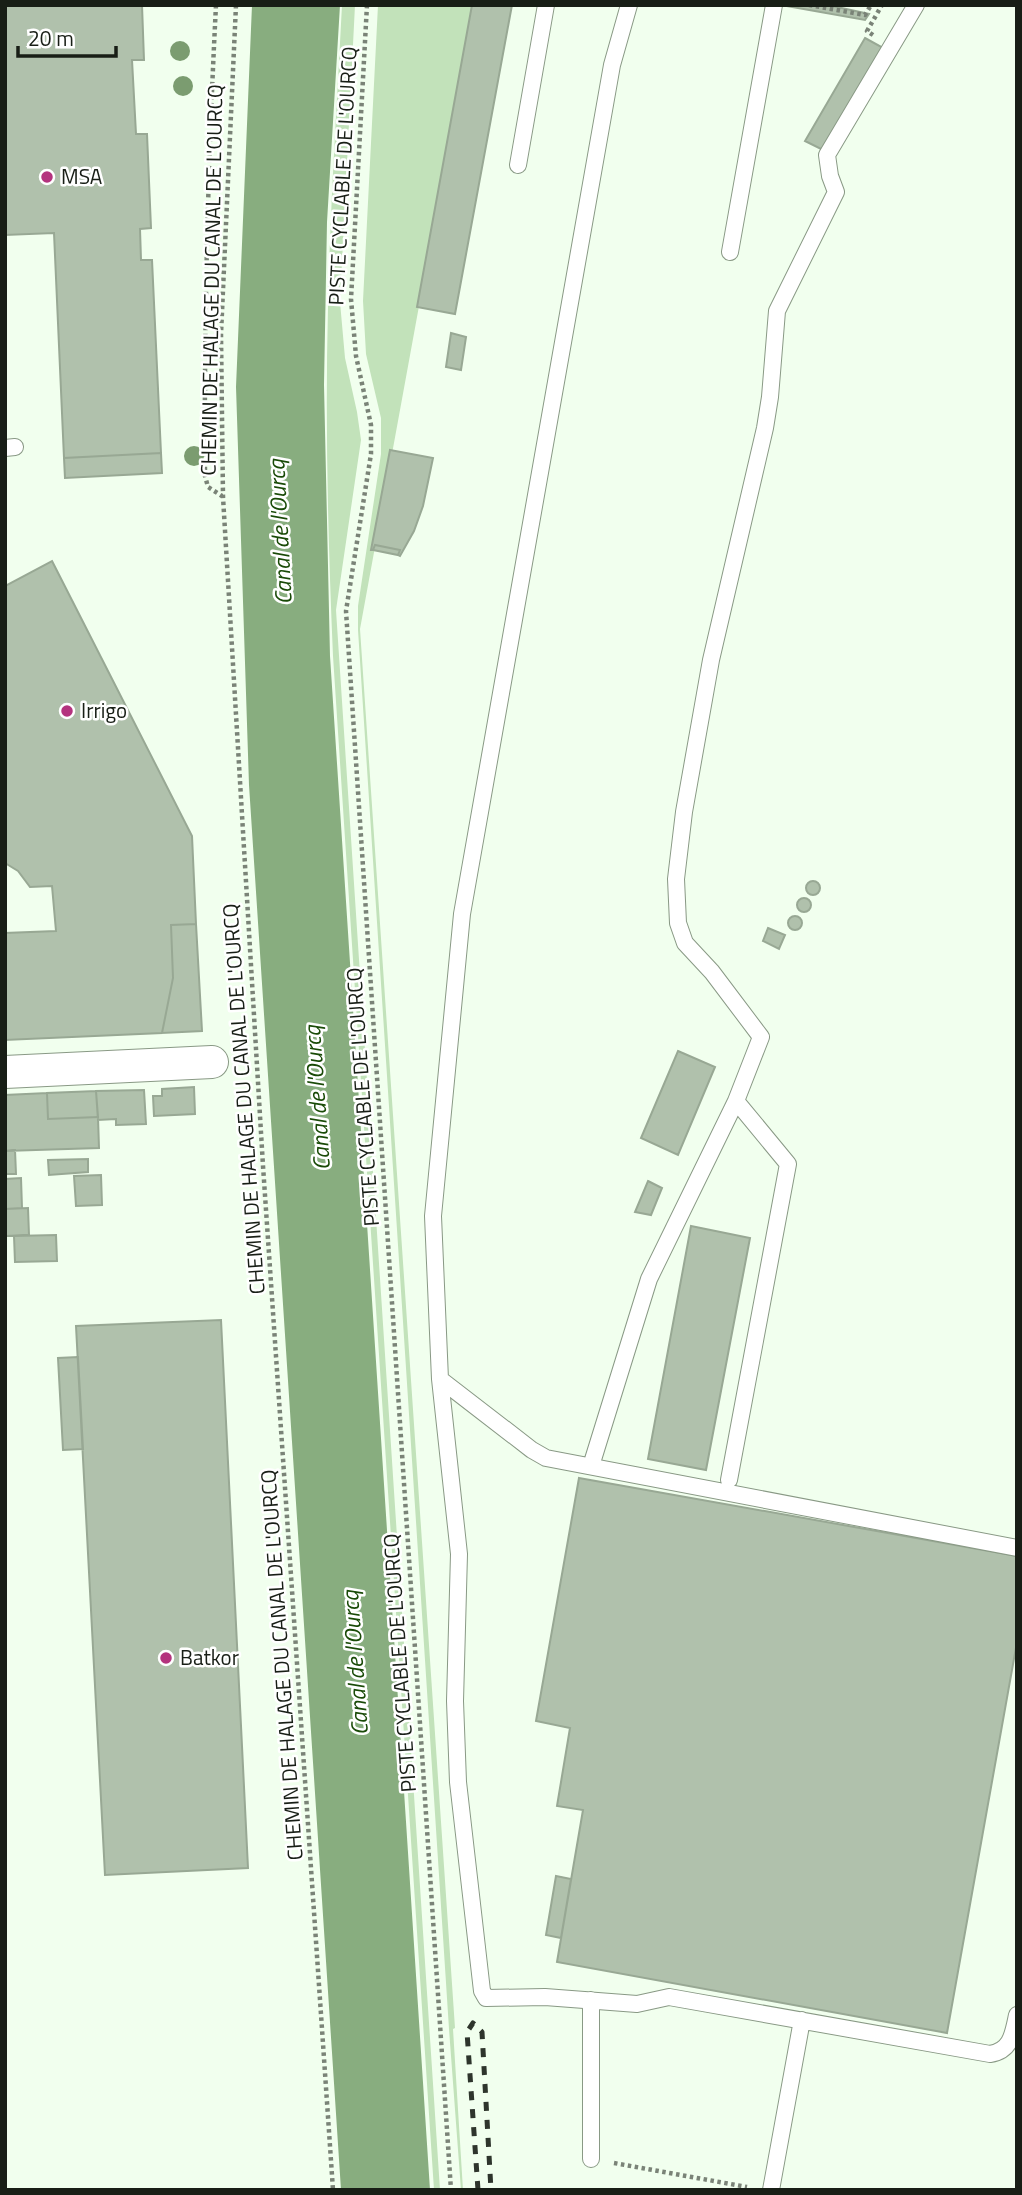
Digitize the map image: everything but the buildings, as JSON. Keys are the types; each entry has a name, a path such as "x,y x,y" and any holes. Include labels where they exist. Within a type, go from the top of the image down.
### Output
{"street":[{"path":"5,1072 212,1062"}],"lane":[{"path":"518,165 547,5"},
{"path":"629,5 612,65 462,914 433,1216 440,1379 459,1554 454,1701 458,1782 482,1991 486,1998 545,1997 637,2004 669,1997 990,2054 999,2052 1011,2042 1017,2015"},
{"path":"730,252 774,5"},
{"path":"591,1466 649,1279 736,1101 761,1037 712,972 685,943 678,923 676,879 684,812 711,660 765,428 777,311 836,191 830,176 827,155 916,5"},
{"path":"729,1480 788,1164 736,1101"},
{"path":"440,1379 546,1458 1017,1548"},
{"path":"591,2000 591,2159"},
{"path":"764,2189 802,2020"}],"path":[{"path":"216,5 204,319 205,475 208,487 223,497"},
{"name":"CHEMIN DE HALAGE DU CANAL DE L'OURCQ","path":"236,5 221,334 223,497 263,1166 332,2190"},
{"name":"PISTE CYCLABLE DE L'OURCQ","path":"367,5 351,299 356,356 371,425 371,454 346,611 451,2190"},
{"path":"809,5 865,15 871,5"},
{"path":"867,31 883,5"},
{"path":"591,2159 764,2189"}],"shaded area":[{"path":"342,5 355,5 340,302 345,358 361,440 336,610 440,2190 434,2190 333,656 327,481 327,351 330,231"},
{"path":"378,5 474,5 360,629 455,2028 463,2190 449,2029 358,630 358,606 381,454 381,418 366,354 363,301"}],"water":[{"name":"Canal de l'Ourcq","path":"252,5 340,5 327,222 324,385 330,656 430,2190 341,2190 249,785 236,387"}],"railway":[{"path":"478,2190 467,2032 473,2023 482,2032 491,2190"}],"place":[{"name":"MSA","path":"47,177"},
{"name":"Irrigo","path":"67,711"},
{"name":"Batkor","path":"166,1658"}]}
